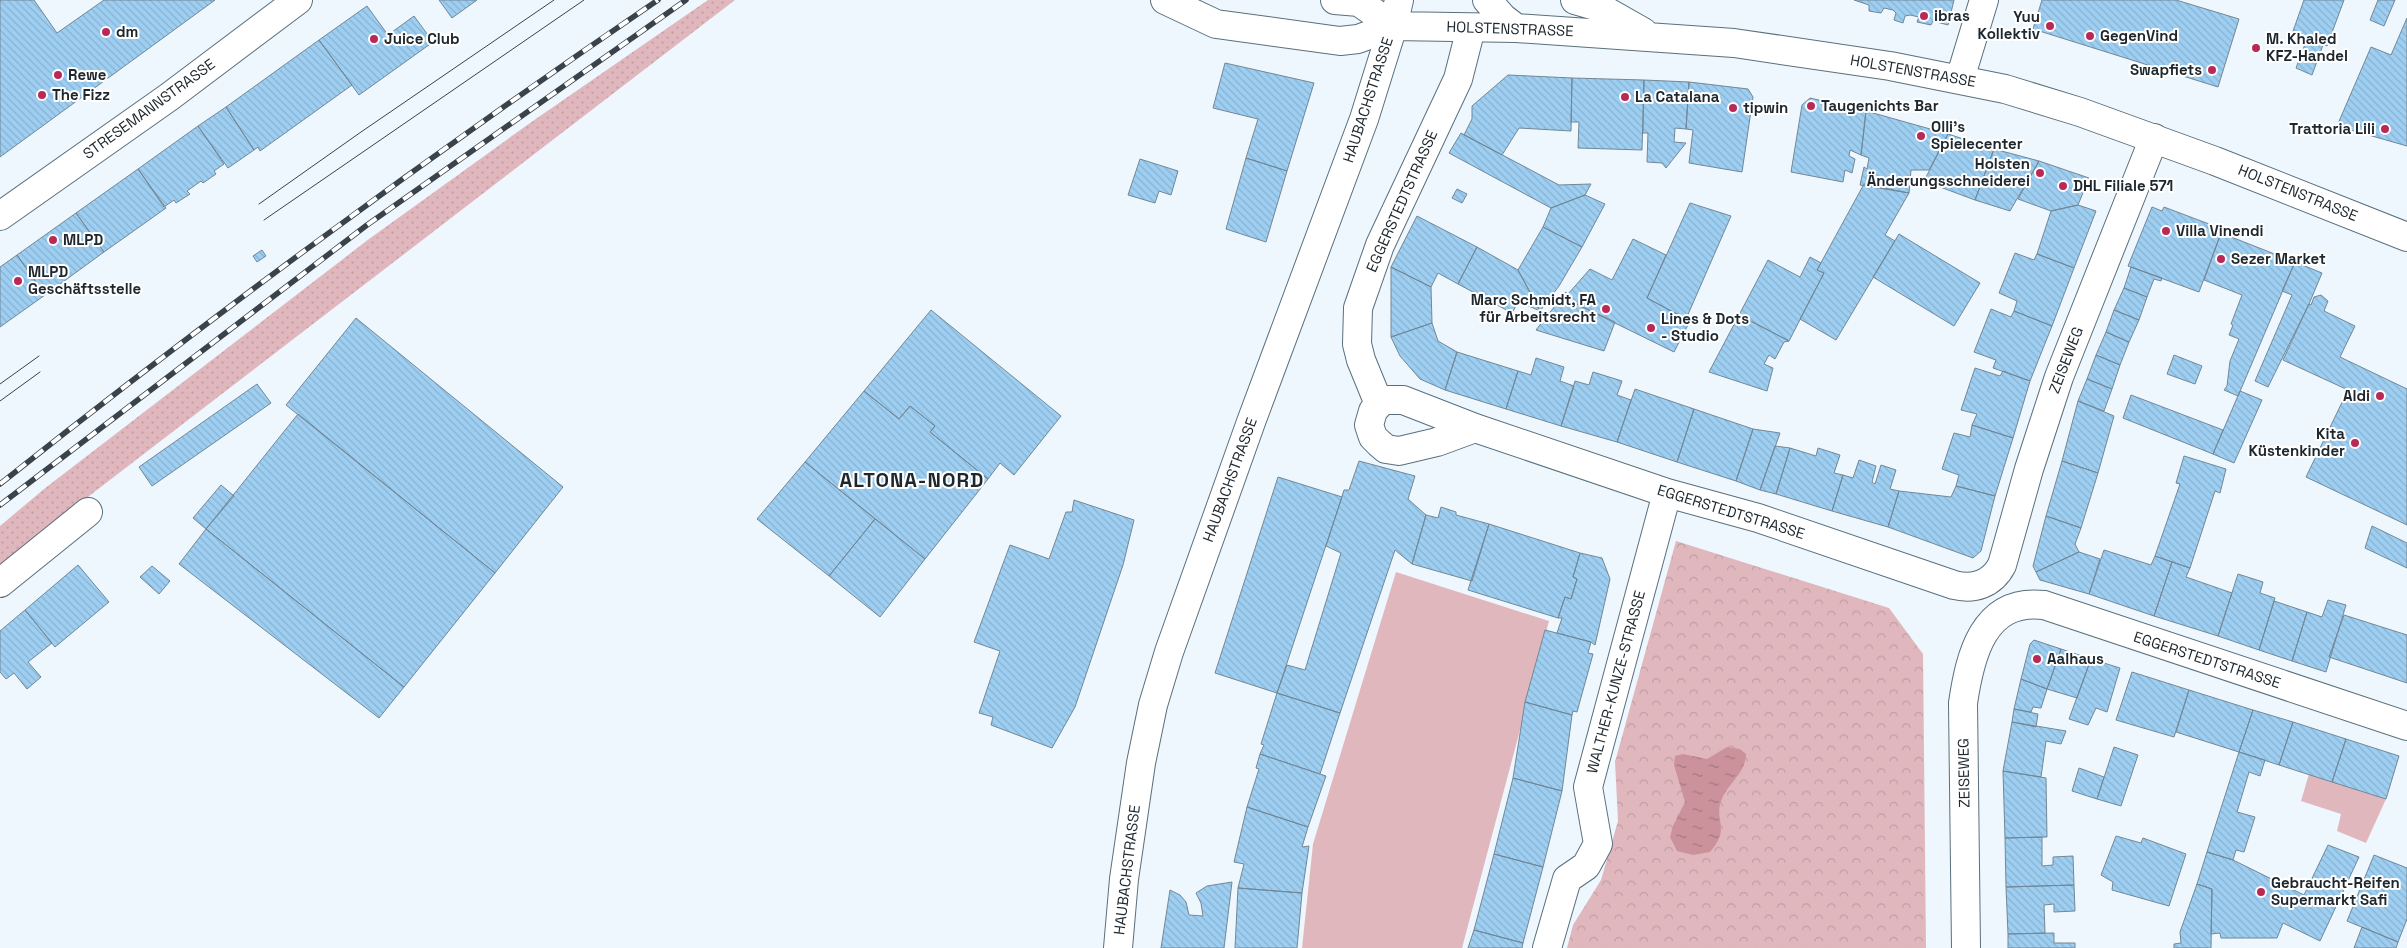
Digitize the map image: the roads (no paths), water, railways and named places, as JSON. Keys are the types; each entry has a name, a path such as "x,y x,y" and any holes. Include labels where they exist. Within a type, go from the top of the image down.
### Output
{"street":[{"name":"STRESEMANNSTRASSE","path":"0,216 169,97 298,0"},
{"name":"HOLSTENSTRASSE","path":"1165,0 1216,24 1332,40 1358,39 1396,13 1471,28 1516,28 1648,36 1790,50 1960,79 2005,89 2154,138 2407,237"},
{"path":"1335,0 1359,2 1396,13"},
{"path":"1488,0 1503,18 1516,28"},
{"path":"1575,0 1599,7 1648,36"},
{"path":"1960,79 1984,0"},
{"name":"HAUBACHSTRASSE","path":"1118,948 1124,879 1141,763 1153,705 1169,652 1251,422 1364,120 1396,13"},
{"name":"EGGERSTEDTSTRASSE","path":"1471,28 1458,79 1380,245 1358,308 1357,344 1361,360 1379,404 1383,400 1403,400 1475,428 1666,493 1758,518 1954,585 1971,587 1987,582"},
{"name":"ZEISEWEG","path":"1987,582 2002,565 2029,469 2059,377 2154,138"},
{"path":"1379,404 1373,411 1369,425 1373,437 1386,449 1411,450 1475,428"},
{"name":"WALTHER-KUNZE-STRASSE","path":"1547,948 1567,879 1586,866 1598,844 1588,787 1666,493"},
{"path":"0,583 88,512"},
{"name":"EGGERSTEDTSTRASSE","path":"2006,612 2031,604 2044,606 2407,726"},
{"name":"ZEISEWEG","path":"1966,948 1963,703 1971,660 1981,636 1994,621 2006,612"}],"water":[{"path":"1727,747 1740,749 1746,754 1740,773 1727,789 1721,801 1719,808 1720,837 1710,852 1693,855 1677,851 1670,837 1673,826 1685,802 1674,765 1675,756 1683,754 1707,759"}],"tram line":[{"path":"259,204 554,0"},
{"path":"264,220 584,0"},
{"path":"0,384 39,356"},
{"path":"0,401 40,372"}],"railway":[{"path":"0,484 324,236 490,116 658,0"},
{"path":"0,505 367,225 686,0"}],"place":[{"name":"ibras","path":"1924,16"},
{"name":"Yuu Kollektiv","path":"2050,26"},
{"name":"dm","path":"106,32"},
{"name":"GegenVind","path":"2090,36"},
{"name":"Juice Club","path":"374,39"},
{"name":"M. Khaled KFZ-Handel","path":"2256,48"},
{"name":"Swapfiets","path":"2212,70"},
{"name":"Rewe","path":"58,75"},
{"name":"The Fizz","path":"42,95"},
{"name":"La Catalana","path":"1625,97"},
{"name":"Taugenichts Bar","path":"1811,106"},
{"name":"tipwin","path":"1733,108"},
{"name":"Trattoria Lili","path":"2385,129"},
{"name":"Olli's Spielecenter","path":"1921,136"},
{"name":"Holsten Änderungsschneiderei","path":"2040,173"},
{"name":"DHL Filiale 571","path":"2063,186"},
{"name":"Villa Vinendi","path":"2166,231"},
{"name":"MLPD","path":"53,240"},
{"name":"Sezer Market","path":"2221,259"},
{"name":"MLPD Geschäftsstelle","path":"18,281"},
{"name":"Marc Schmidt, FA für Arbeitsrecht","path":"1606,309"},
{"name":"Lines & Dots - Studio","path":"1651,328"},
{"name":"Aldi","path":"2380,396"},
{"name":"Kita Küstenkinder","path":"2355,443"},
{"name":"Aalhaus","path":"2037,659"},
{"name":"Gebraucht-Reifen Supermarkt Safi","path":"2261,892"}],"district":[{"name":"ALTONA-NORD","path":"912,480"}]}
